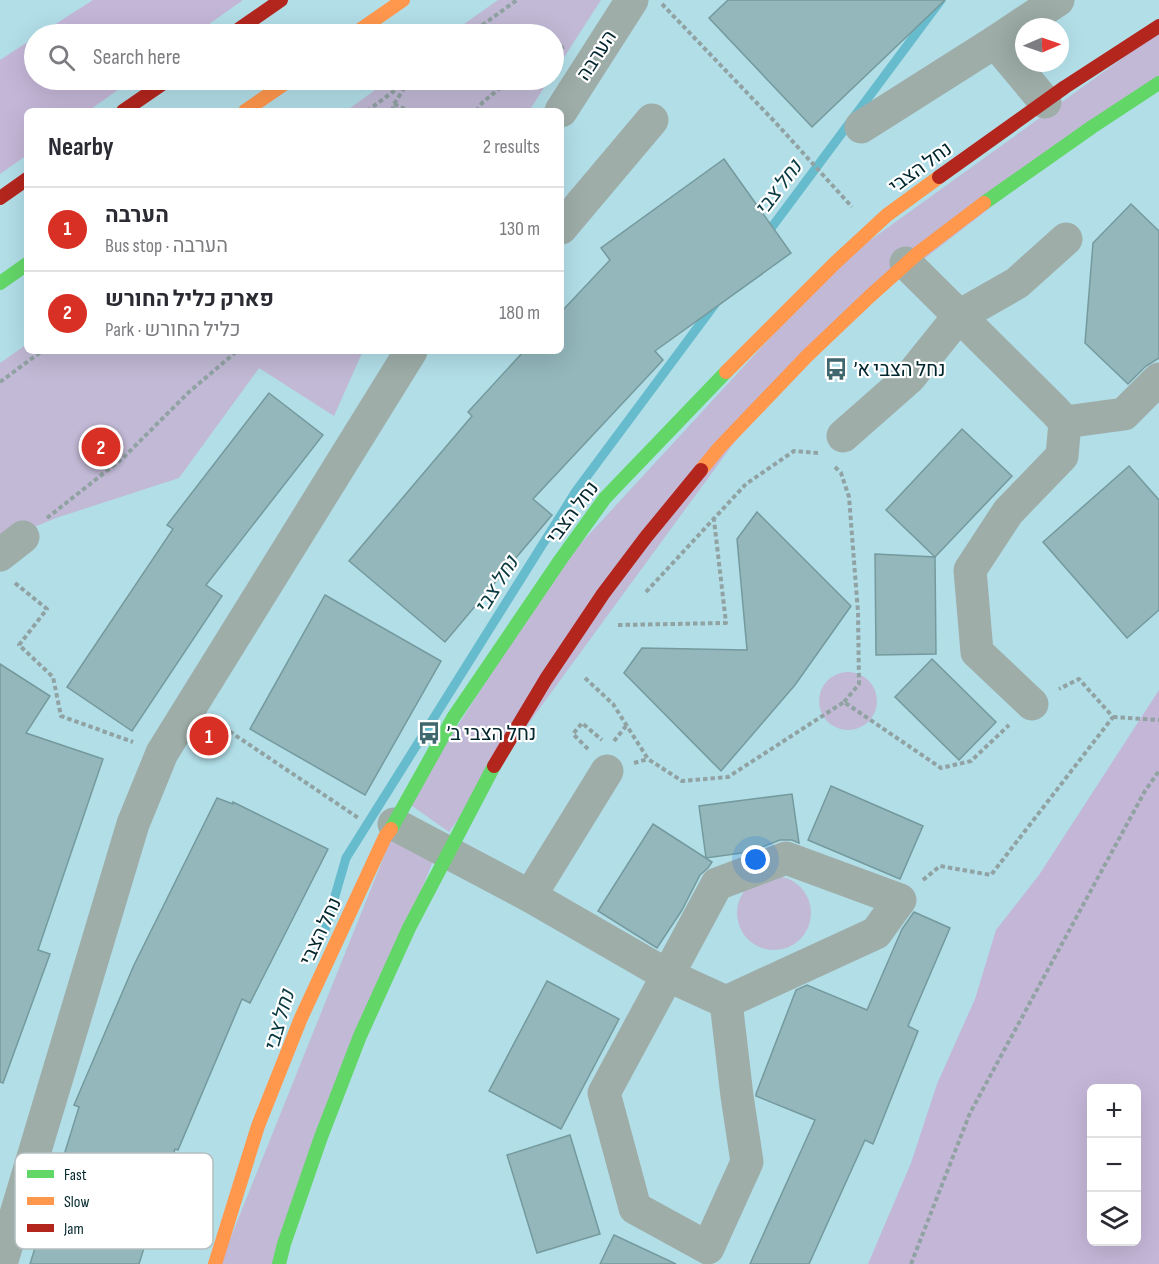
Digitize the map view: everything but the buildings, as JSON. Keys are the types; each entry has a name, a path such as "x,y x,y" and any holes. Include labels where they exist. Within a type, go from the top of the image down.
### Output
{"street":[{"path":"246,24 281,0"},
{"path":"368,24 403,0"},
{"name":"הערבה","path":"563,108 632,0"},
{"path":"861,127 1058,0"},
{"name":"נחל הצבי","path":"214,1264 258,1126 301,1018 389,831 453,718 605,498 774,322 888,215 1045,102 1159,26"},
{"path":"995,42 1045,102"},
{"path":"279,1264 321,1137 360,1036 409,928 500,754 596,604 646,537 719,447 807,356 906,263 968,215 1092,127 1159,83"},
{"path":"127,108 153,90"},
{"path":"249,108 275,90"},
{"path":"564,224 652,120"},
{"path":"0,198 24,181"},
{"path":"843,436 910,377 959,316 1017,283 1066,239"},
{"path":"906,263 1065,422"},
{"path":"0,283 24,266"},
{"path":"34,1153 133,824 162,753 409,354"},
{"path":"1065,422 1124,414 1159,379"},
{"path":"1032,704 977,652 970,570 1008,512 1062,456 1065,422"},
{"path":"530,896 607,771"},
{"path":"389,831 447,853 530,896 667,975 726,1002 876,933 900,900 786,858 717,884 667,975 604,1093 635,1208 708,1248 747,1162 726,1002"},
{"path":"1,1264 15,1217"}],"path":[{"path":"484,24 517,0"},
{"path":"658,0 775,122 872,230"},
{"path":"371,108 395,90"},
{"path":"393,108 403,90"},
{"path":"478,108 498,90"},
{"path":"394,104 403,108"},
{"path":"0,382 38,354"},
{"path":"162,753 61,716 53,677 19,645 47,609 10,556 123,458 189,392 233,354"},
{"path":"645,593 746,484 794,451 821,453 843,436"},
{"path":"590,669 584,677 613,704 648,759 682,781 728,777 844,702 860,684 858,612 849,497 841,472"},
{"path":"622,616 617,625 726,623 714,520"},
{"path":"844,702 942,768 970,761 1032,704 1078,679 1113,717 1159,720"},
{"path":"192,705 389,831"},
{"path":"900,900 939,866 991,874 1113,717"},
{"path":"911,1264 970,1113 1145,791 1159,771"}],"shaded area":[{"path":"93,0 243,0 209,24 56,24"},
{"path":"498,0 601,0 564,57 564,24 464,24"},
{"path":"1159,32 1159,77 796,358 449,832 408,803 560,566 840,262"},
{"path":"24,44 24,90 118,90 92,108 24,108 24,157 0,174 0,60"},
{"path":"375,90 543,90 531,108 350,108"},
{"path":"24,346 24,354 362,354 334,416 259,368 179,478 56,518 0,541 0,363"},
{"path":"848,672 859,674 872,685 877,701 875,712 864,725 848,730 837,728 824,717 819,701 821,690 832,677"},
{"path":"1159,690 1159,1264 868,1264 911,1163 937,1084 975,999 996,930 1039,875"},
{"path":"391,839 433,861 273,1264 220,1264"},
{"path":"774,876 795,882 805,892 811,913 805,934 795,944 774,950 753,944 743,934 737,913 743,892 753,882"}],"waterway":[{"name":"נחל צבי","path":"766,235 941,0"},
{"name":"נחל צבי","path":"324,934 346,858 576,491 715,304"}],"traffic: fast":[{"path":"984,203 1159,83"},
{"path":"0,283 24,266"},
{"path":"391,829 453,718 605,498 726,372"},
{"path":"279,1264 321,1137 360,1036 409,928 494,766"}],"traffic: slow":[{"path":"368,24 403,0"},
{"path":"249,108 275,90"},
{"path":"726,372 836,262 887,215 939,177"},
{"path":"701,470 807,356 869,297 918,253 984,203"},
{"path":"215,1264 258,1126 301,1018 385,837 391,829"}],"traffic: jam":[{"path":"246,24 281,0"},
{"path":"939,177 1065,87 1159,26"},
{"path":"127,108 153,90"},
{"path":"0,198 24,181"},
{"path":"494,766 546,679 603,594 701,470"}],"place":[{"name":"נחל הצבי א׳","path":"836,369"},
{"name":"פארק כליל החורש","path":"101,447"},
{"name":"נחל הצבי ב׳","path":"429,733"},
{"name":"הערבה","path":"209,736"}]}
